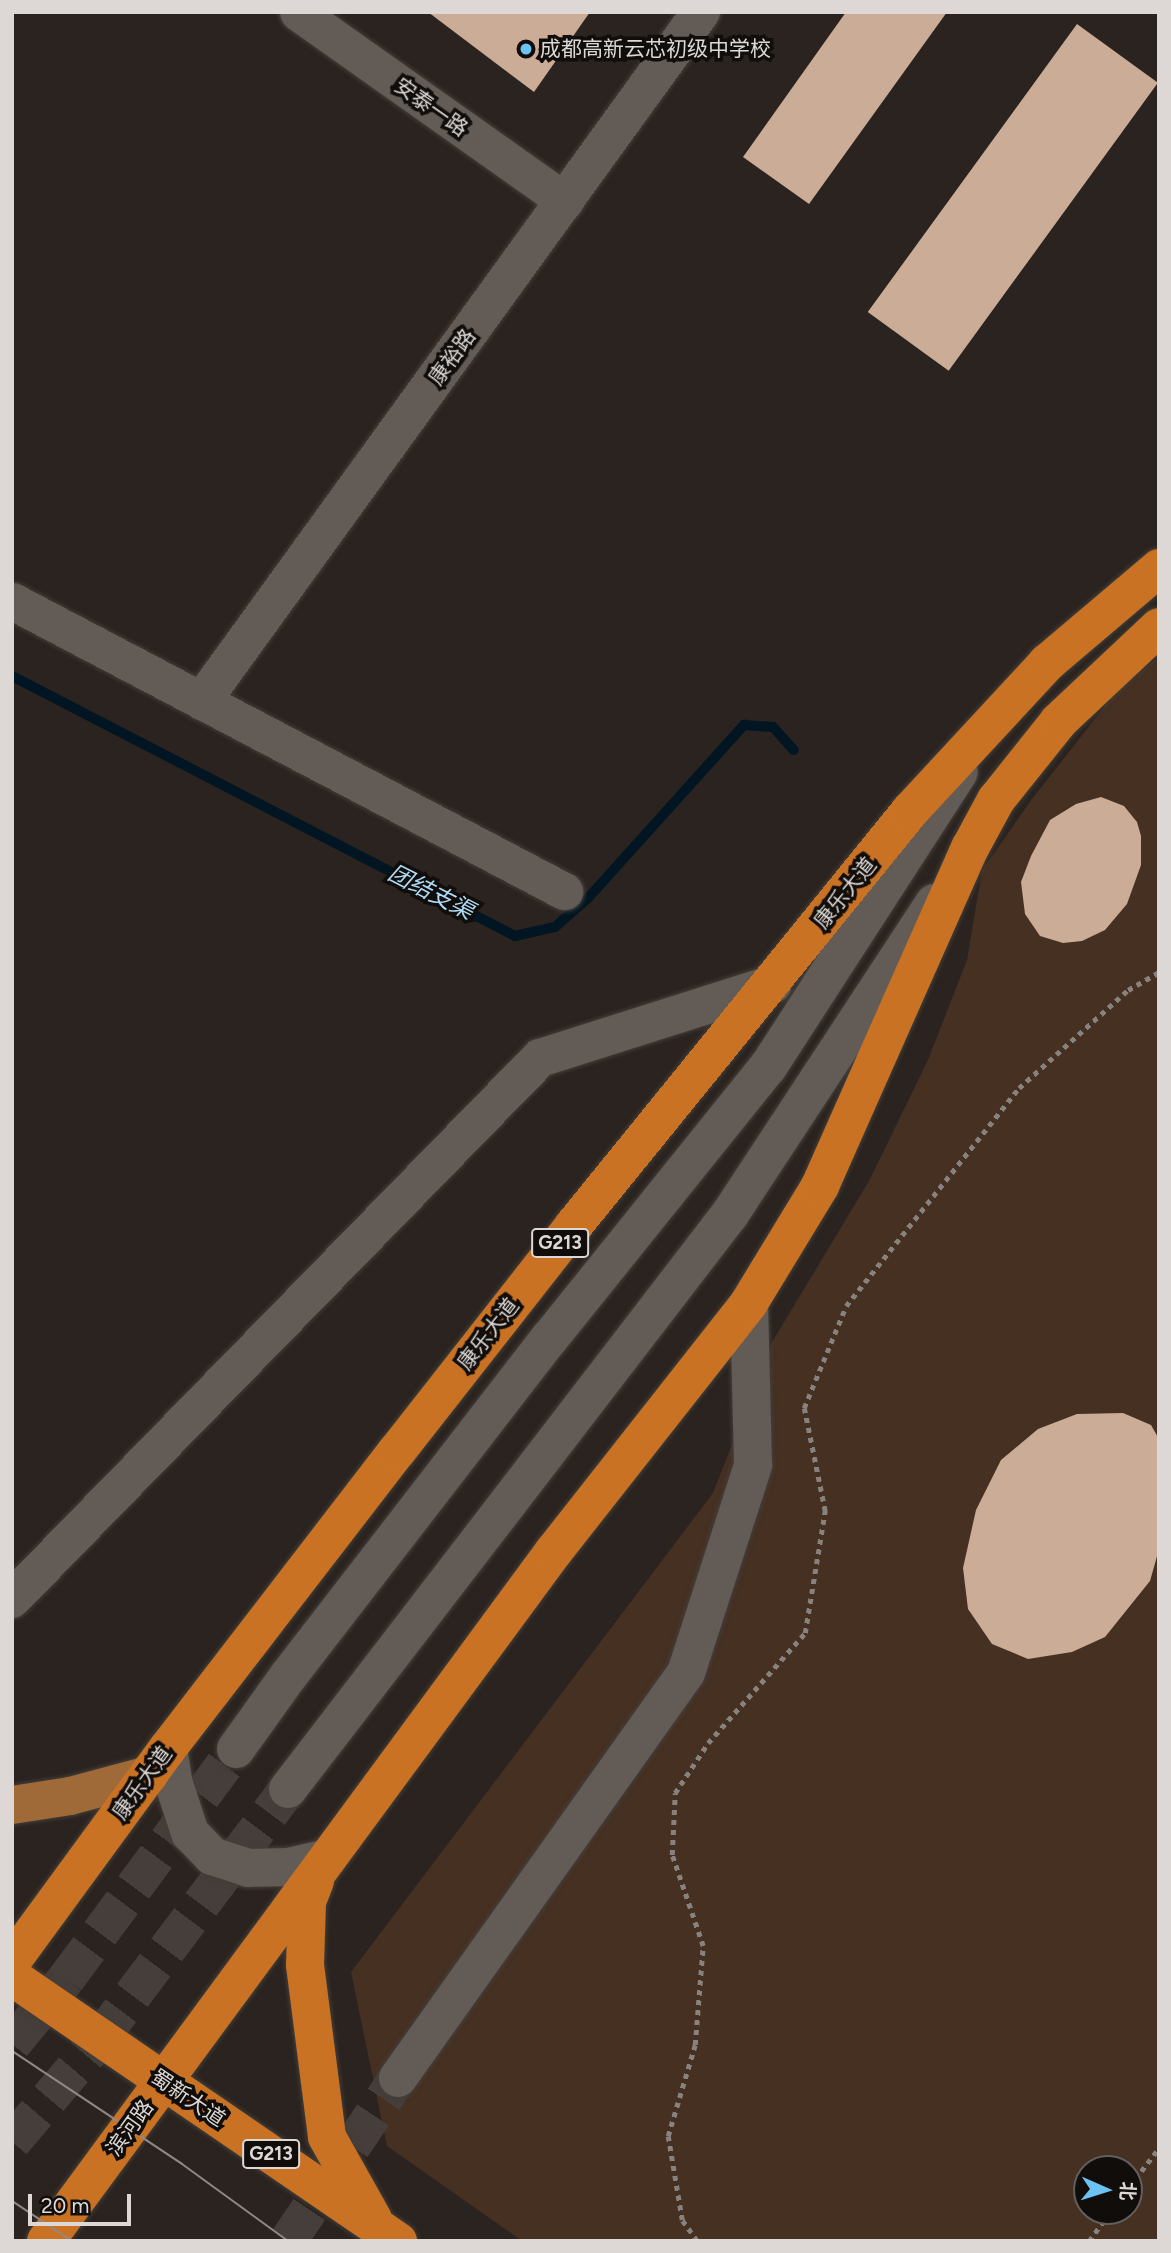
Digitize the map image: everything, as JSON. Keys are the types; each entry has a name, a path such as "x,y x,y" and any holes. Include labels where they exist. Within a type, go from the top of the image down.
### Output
{"highway":[{"name":"康乐大道","path":"12,1961 159,1761 573,1225 773,984 910,811 1047,663 1159,568"},
{"path":"163,2081 554,1551 749,1303 820,1186 970,848 996,800 1059,721 1159,626"},
{"path":"323,1864 307,1902 305,1965 327,2137 388,2234"},
{"name":"蜀新大道","path":"12,1977 388,2234"},
{"name":"滨河路","path":"46,2241 163,2081"}],"main road":[{"path":"12,1805 70,1796 159,1761"}],"street":[{"name":"安泰一路","path":"298,12 565,201"},
{"name":"康裕路","path":"202,701 701,12"},
{"path":"12,601 565,891"},
{"name":"康乐大道","path":"236,1749 289,1675 549,1339 768,1067 989,726"},
{"path":"288,1789 730,1214 970,848"},
{"path":"12,1599 540,1058 773,984"},
{"path":"398,2078 686,1673 753,1465 749,1303"},
{"path":"159,1761 174,1784 190,1833 212,1856 248,1868 323,1864"}],"path":[{"path":"697,2241 682,2220 668,2136 695,2045 703,1946 672,1855 675,1793 708,1743 806,1633 825,1511 804,1408 846,1306 1019,1088 1128,990 1159,972"},
{"path":"1143,2169 1159,2148"},
{"path":"1089,2241 1101,2225"}],"shaded area":[{"path":"1159,656 1159,2241 522,2241 387,2146 351,1972 713,1493 772,1342 869,1181 928,1060 967,960 982,870 1032,799 1112,697"}],"building":[{"path":"428,12 590,12 534,92"},
{"path":"846,12 947,12 809,204 743,157"},
{"path":"1077,24 1158,83 949,371 868,312"},
{"path":"1101,797 1124,806 1137,822 1141,836 1141,865 1127,904 1105,930 1082,941 1063,943 1040,936 1025,914 1021,882 1031,856 1050,820 1076,804"},
{"path":"1123,1413 1151,1425 1159,1439 1159,1549 1150,1581 1105,1637 1072,1652 1028,1659 992,1644 968,1609 963,1568 976,1510 1001,1460 1038,1429 1077,1414"}],"waterway":[{"name":"团结支渠","path":"12,676 515,936 555,927 589,897 744,725 773,727 794,750"}],"tunnel":[{"path":"12,2044 66,1979 236,1749"},
{"path":"12,2142 98,2041 288,1789"},
{"path":"288,2241 398,2078"}],"tram line":[{"path":"12,2051 182,2164 288,2241"},
{"path":"12,2201 72,2241"}],"place":[{"name":"成都高新云芯初级中学校","path":"526,49"}]}
